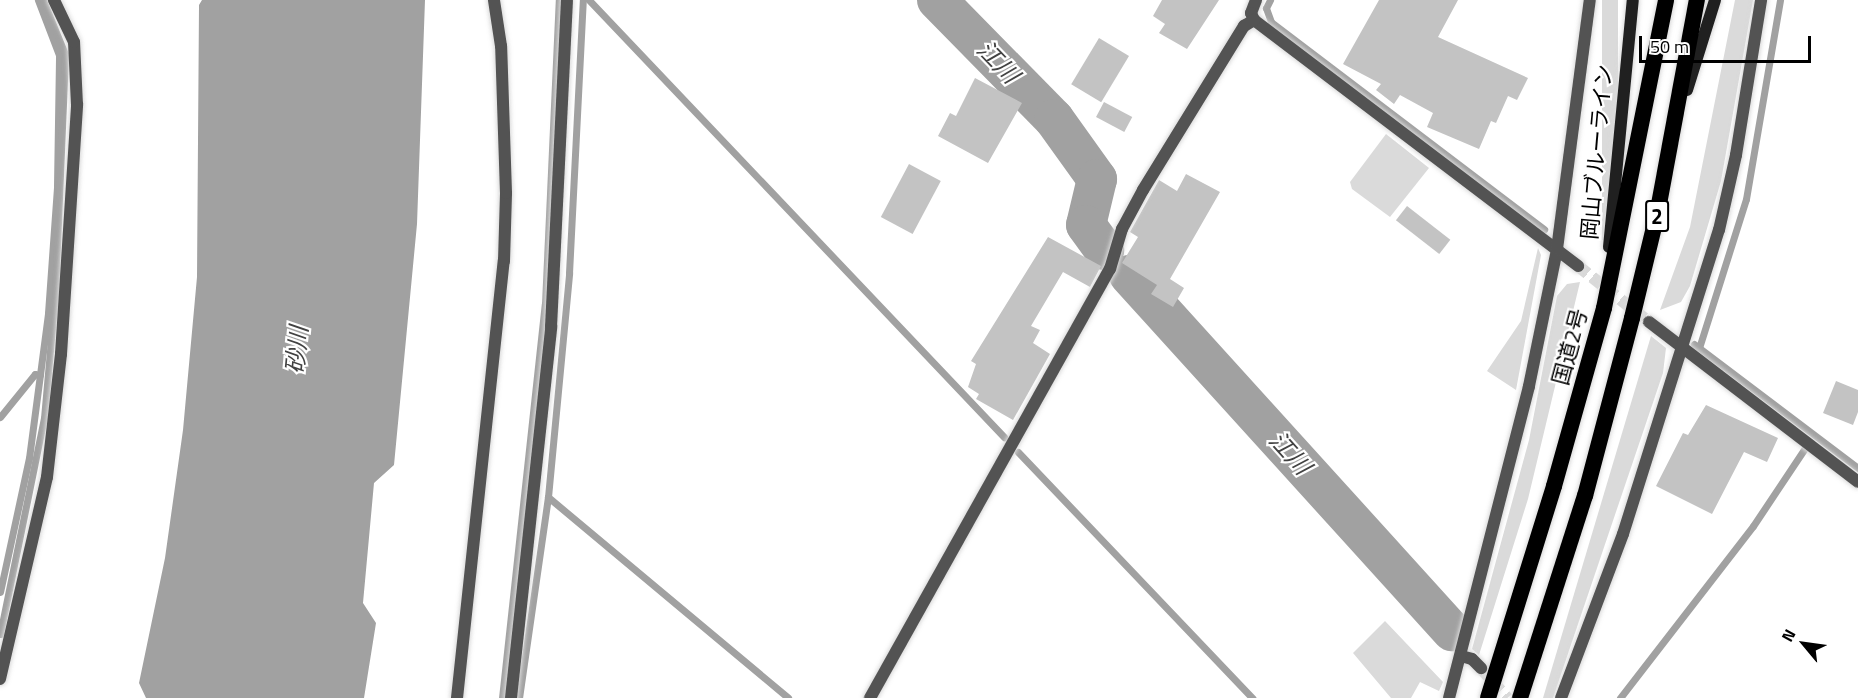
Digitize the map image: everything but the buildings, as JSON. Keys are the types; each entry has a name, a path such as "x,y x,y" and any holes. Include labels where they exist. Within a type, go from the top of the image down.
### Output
{"highway":[{"name":"国道2号","path":"1488,698 1551,497 1604,308 1666,0"},
{"name":"2","path":"1520,698 1585,496 1635,307 1673,133 1697,0"}],"main road":[{"name":"岡山ブルーライン","path":"1604,308 1633,0"},
{"path":"1673,133 1715,0"}],"street":[{"path":"0,679 47,477 61,354 77,95 74,42 54,0"},
{"path":"457,698 504,261 506,193 501,46 494,0"},
{"path":"512,698 551,327 567,0"},
{"path":"1256,0 1251,13 1254,20 1477,193 1578,266"},
{"path":"1449,698 1506,487 1557,249 1590,0"},
{"path":"1560,698 1623,534 1680,346 1719,230 1736,155 1761,0"},
{"path":"870,698 1110,269 1122,229 1143,190 1245,26 1254,20"},
{"path":"1649,322 1858,482"},
{"path":"1461,656 1472,659 1481,668"}],"shaded area":[{"path":"1602,0 1618,0 1618,240 1602,240"},
{"path":"1735,0 1753,0 1721,181 1690,286 1681,302 1660,310 1690,227"},
{"path":"1386,134 1429,168 1390,217 1352,189 1350,182"},
{"path":"1538,248 1541,255 1516,390 1487,371 1521,321"},
{"path":"1580,282 1528,499 1479,655 1472,649 1529,440 1557,296 1567,284"},
{"path":"1651,336 1666,348 1663,373 1553,698 1543,698"},
{"path":"1385,621 1443,682 1439,691 1420,682 1411,698 1391,698 1353,653"}],"water":[{"name":"砂川","path":"202,0 425,0 417,224 394,465 374,483 363,603 376,623 364,698 146,698 139,683 165,558 183,430 197,277 199,5"}],"waterway":[{"path":"0,592 29,458 48,313 57,186 59,55 38,0"},
{"path":"0,634 44,418 55,295 65,54 43,0"},
{"path":"502,698 545,304 559,0"},
{"path":"519,698 548,497 569,273 583,0"},
{"path":"589,0 1004,437"},
{"name":"江川","path":"937,0 1054,119 1097,179 1086,225 1104,250"},
{"path":"1270,0 1266,8 1271,22 1544,229"},
{"path":"1699,348 1746,199 1780,0"},
{"name":"江川","path":"1129,275 1452,631"},
{"path":"1694,344 1858,468"},
{"path":"0,417 35,374 40,375"},
{"path":"1620,698 1753,526 1805,448"},
{"path":"1018,452 1252,698"},
{"path":"548,497 788,698"}],"tunnel":[{"path":"1578,266 1649,322"},
{"path":"1481,668 1507,698"}]}
